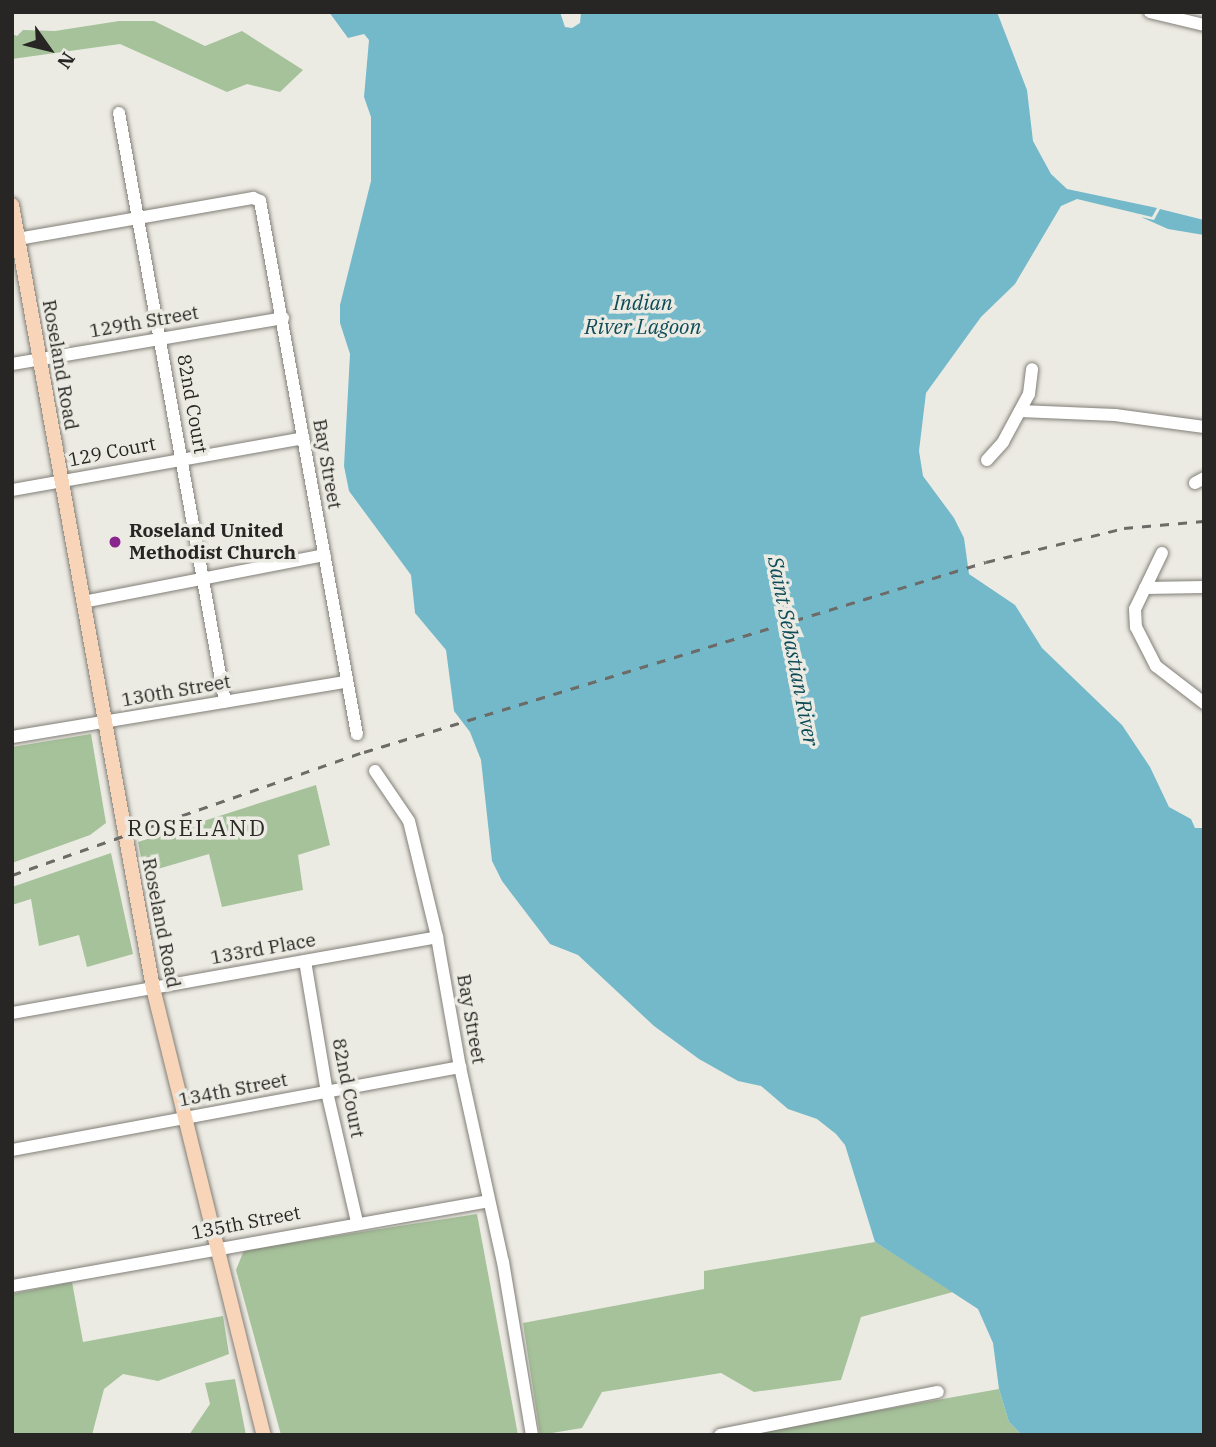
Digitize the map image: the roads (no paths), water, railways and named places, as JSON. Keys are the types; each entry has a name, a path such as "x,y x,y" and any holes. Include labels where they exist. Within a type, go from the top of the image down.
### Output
{"main road":[{"name":"Roseland Road","path":"12,205 15,239 83,602 102,723 153,988 264,1435"}],"street":[{"path":"1150,12 1204,25"},
{"name":"82nd Court","path":"119,113 141,218 225,702"},
{"name":"Bay Street","path":"141,218 253,198 260,201 357,734"},
{"path":"15,239 141,218"},
{"name":"129th Street","path":"12,364 283,318"},
{"path":"987,460 1029,394 1032,369"},
{"path":"1020,411 1115,415 1204,427"},
{"name":"129 Court","path":"12,490 303,438"},
{"path":"1162,553 1135,609 1143,647 1156,666 1204,703"},
{"path":"83,602 204,581 324,555"},
{"path":"1145,588 1201,587"},
{"name":"130th Street","path":"12,737 346,682"},
{"name":"Bay Street","path":"375,771 409,821 437,937 487,1201 503,1262 532,1435"},
{"name":"133rd Place","path":"12,1013 437,937"},
{"name":"82nd Court","path":"305,961 327,1092 357,1222"},
{"name":"134th Street","path":"12,1150 460,1067"},
{"name":"135th Street","path":"12,1286 357,1222 487,1201"},
{"path":"720,1435 938,1392"}],"water":[{"name":"Indian River Lagoon","path":"329,12 560,12 565,27 572,28 580,23 581,12 997,12 1027,90 1033,141 1051,174 1067,189 1157,208 1152,217 1077,199 1061,206 1015,284 981,317 926,393 919,451 923,476 954,518 964,538 969,574 1015,605 1042,648 1122,725 1150,767 1169,807 1191,819 1195,828 1204,828 1204,1435 1022,1435 1009,1422 999,1389 993,1343 978,1309 875,1242 845,1145 836,1134 817,1119 788,1109 761,1086 738,1081 699,1059 654,1026 578,955 550,944 502,881 492,861 481,760 470,732 454,711 446,650 415,613 411,575 349,491 344,466 350,354 340,323 340,305 371,181 371,117 364,97 369,40 364,34 348,38"},
{"path":"1160,209 1204,220 1204,235 1168,229 1141,217 1154,220"}],"railway":[{"path":"12,875 364,752 986,562 1124,528 1204,521"}],"place":[{"name":"Roseland United Methodist Church","path":"115,542"}],"district":[{"name":"ROSELAND","path":"197,827"}],"water label":[{"name":"Saint Sebastian River","path":"794,651"}]}
